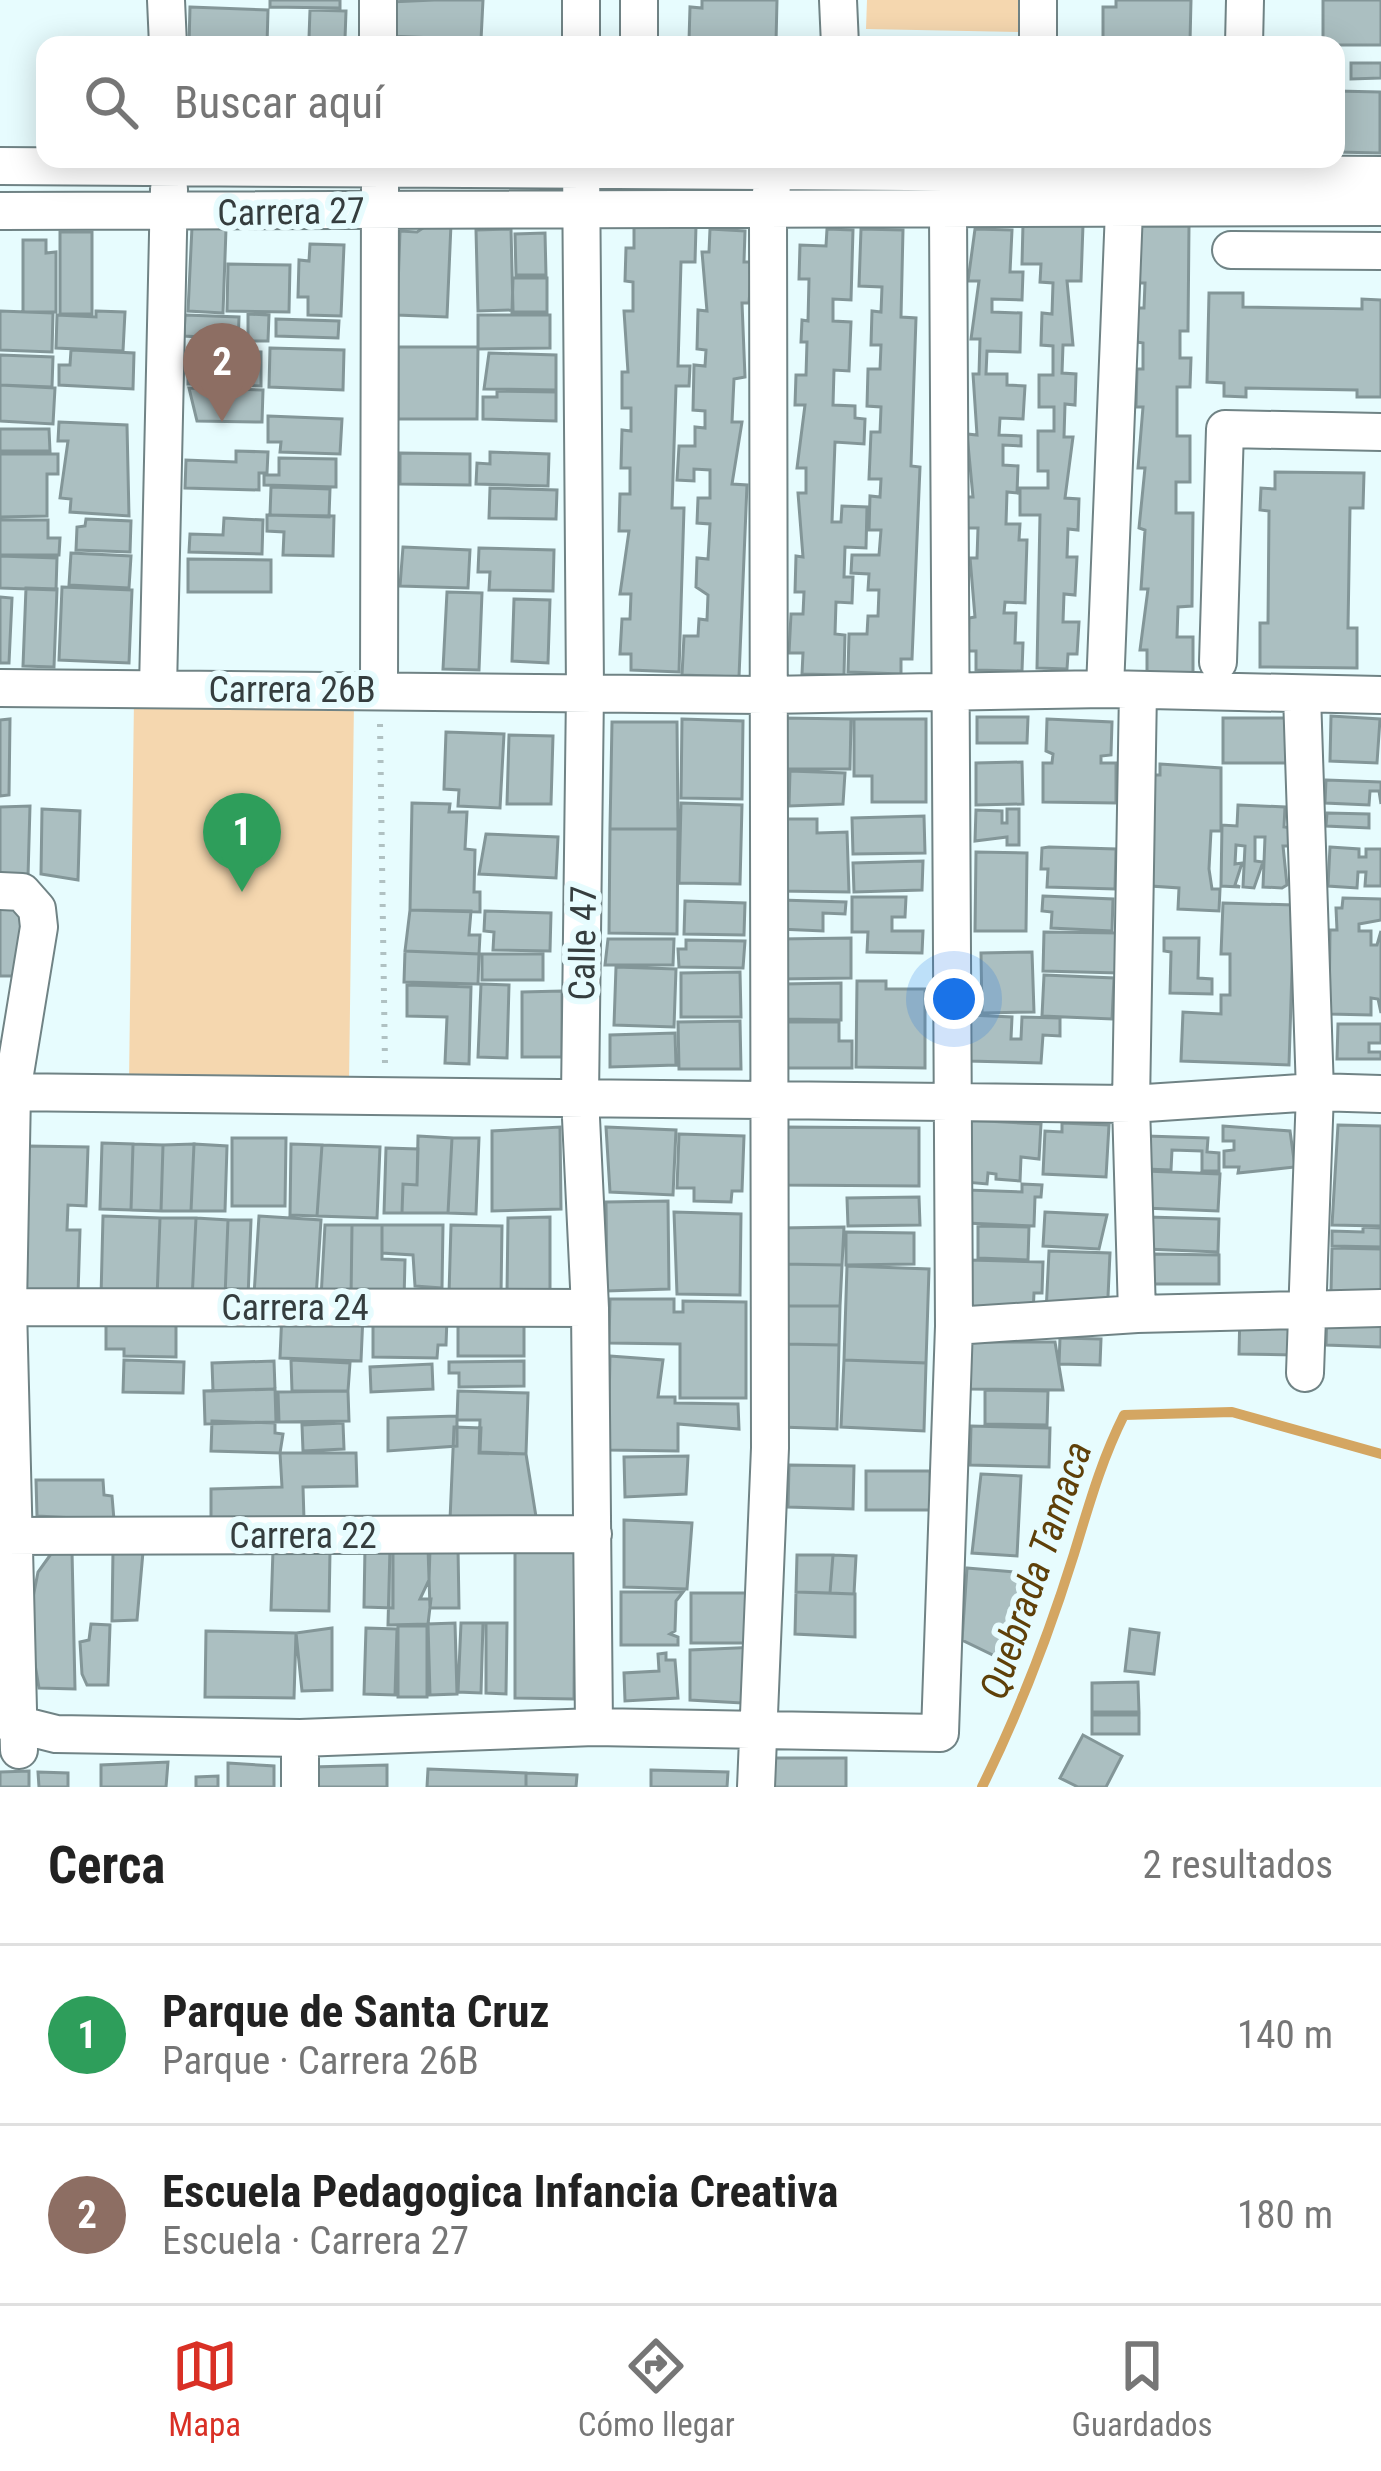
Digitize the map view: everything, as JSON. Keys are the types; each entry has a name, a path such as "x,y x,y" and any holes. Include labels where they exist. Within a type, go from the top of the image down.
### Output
{"street":[{"path":"166,0 168,36"},
{"path":"378,0 378,36"},
{"path":"580,0 581,36"},
{"path":"639,0 639,36"},
{"path":"838,0 840,36"},
{"path":"1038,0 1038,36"},
{"path":"1244,36 1245,0"},
{"path":"0,166 36,165"},
{"path":"158,689 166,213 171,168"},
{"path":"380,168 380,688"},
{"name":"Calle 47","path":"581,168 585,691 580,1096 590,1308 594,1727"},
{"path":"667,168 846,181 948,212 1381,207"},
{"path":"846,181 1003,168"},
{"path":"1036,208 1039,168"},
{"path":"1132,168 1381,176"},
{"path":"756,1787 770,1448 766,695 768,212 774,173"},
{"name":"Carrera 27","path":"0,211 581,208 768,212 846,181"},
{"path":"1124,210 1121,690 1137,1314"},
{"path":"0,891 22,892 37,909 38,928 6,1092 9,1735 301,1738 594,1727 940,1733 954,1326 948,212"},
{"path":"1231,250 1381,251"},
{"path":"1218,662 1226,429 1381,432"},
{"name":"Carrera 26B","path":"0,688 766,695 1121,690 1381,695"},
{"path":"1302,695 1315,1092 1305,1372"},
{"path":"6,1092 386,1098 766,1096 1131,1104 1315,1092 1381,1094"},
{"name":"Carrera 24","path":"4,1307 590,1308"},
{"path":"954,1326 1137,1314 1381,1308"},
{"name":"Carrera 22","path":"6,1536 593,1534"},
{"path":"300,1787 301,1738"}],"path":[{"path":"380,688 386,1098"}],"shaded area":[{"path":"867,0 1020,0 1020,32 866,29"},
{"path":"134,699 354,701 349,1084 129,1082"}],"building":[{"path":"270,0 340,0 340,8 270,7"},
{"path":"483,0 481,36 389,36 390,2"},
{"path":"702,0 777,0 776,36 689,36 690,7 702,8"},
{"path":"1116,0 1191,0 1190,36 1103,36 1103,7 1116,7"},
{"path":"1323,0 1381,0 1381,45 1345,45 1345,36 1323,36"},
{"path":"190,7 268,10 267,36 189,36"},
{"path":"310,10 346,11 345,36 309,36"},
{"path":"1351,63 1381,63 1381,78 1351,79"},
{"path":"1345,91 1380,92 1380,153 1345,152"},
{"path":"429,224 451,224 447,317 397,315 400,231 417,232"},
{"path":"1023,224 1083,225 1081,281 1067,281 1073,345 1063,345 1062,373 1076,374 1075,405 1065,404 1064,437 1073,437 1065,498 1079,499 1078,530 1068,529 1067,557 1077,557 1075,595 1064,594 1063,622 1079,622 1077,654 1068,654 1067,669 1037,668 1040,515 1020,515 1020,488 1048,488 1048,471 1038,471 1038,431 1054,431 1054,407 1039,407 1039,375 1053,375 1053,346 1041,345 1042,313 1052,314 1053,283 1040,282 1041,264 1022,264"},
{"path":"634,225 696,226 695,262 681,262 678,366 690,366 689,386 676,386 672,508 684,508 679,672 631,670 631,654 620,654 622,619 630,619 631,594 620,594 629,531 619,531 620,494 630,494 630,468 621,468 622,430 631,431 631,408 622,408 622,372 628,372 624,311 633,311 633,282 625,281 626,248 634,248"},
{"path":"1137,226 1189,226 1188,331 1180,331 1180,358 1191,358 1190,387 1177,387 1177,436 1190,436 1190,482 1176,482 1176,513 1193,513 1192,606 1178,607 1177,637 1193,637 1193,676 1147,676 1147,650 1140,650 1148,589 1141,589 1145,530 1139,528 1145,468 1138,468 1143,407 1136,407 1137,369 1143,369 1143,343 1137,342 1137,308 1144,308 1145,283 1136,283"},
{"path":"192,227 226,229 223,313 188,311"},
{"path":"511,229 513,310 478,311 476,230"},
{"path":"710,229 745,231 744,262 752,262 749,303 742,303 745,377 734,379 732,422 742,422 732,484 747,485 739,677 682,675 684,636 698,636 699,619 707,620 708,595 696,587 697,558 708,559 710,524 697,523 698,498 710,498 710,470 694,469 694,481 677,480 679,446 695,446 695,427 705,428 705,411 693,410 694,365 705,366 706,350 697,349 698,310 707,311 702,252 709,252"},
{"path":"827,229 853,230 851,300 833,299 833,321 851,322 849,371 834,370 833,405 855,406 855,418 865,419 864,444 835,442 832,522 841,522 842,506 867,507 866,548 845,547 844,577 853,577 852,603 836,602 835,634 845,635 844,675 802,674 803,653 789,653 791,614 803,614 804,592 795,592 796,556 803,557 798,493 806,493 806,468 797,468 805,405 795,405 796,375 806,375 807,342 801,342 802,320 808,321 809,279 799,279 800,245 826,246"},
{"path":"861,229 903,230 901,317 916,318 911,466 920,467 912,659 901,659 901,674 848,672 849,634 867,634 868,616 878,616 879,590 868,590 869,574 851,573 852,555 879,555 881,530 869,530 870,496 880,497 881,479 869,479 871,432 880,432 881,407 867,406 868,369 880,369 881,345 871,345 872,311 881,312 882,287 859,286"},
{"path":"975,229 1012,230 1010,272 1023,272 1022,300 992,299 992,312 1021,313 1020,352 987,351 986,374 1007,374 1007,385 1025,386 1023,419 1000,418 999,435 1021,436 1021,446 1003,445 1003,465 1018,466 1017,493 1007,492 1006,524 1020,524 1019,540 1027,540 1025,603 1005,602 1004,613 1016,613 1015,643 1023,643 1022,671 976,670 976,651 968,651 969,618 975,617 970,558 977,558 978,528 966,528 966,497 973,497 967,434 977,435 973,374 979,374 980,339 971,339 979,281 968,281"},
{"path":"60,232 92,232 92,314 60,314"},
{"path":"545,233 546,275 516,275 515,234"},
{"path":"23,240 46,240 46,253 56,252 56,312 23,312"},
{"path":"310,244 344,245 341,316 308,315 308,297 298,297 299,260 309,261"},
{"path":"228,264 290,265 289,312 227,311"},
{"path":"513,278 547,278 547,312 512,312"},
{"path":"1209,293 1243,293 1243,307 1362,309 1362,299 1381,300 1381,397 1357,397 1357,390 1246,388 1246,397 1224,396 1224,383 1207,382"},
{"path":"0,311 53,313 52,352 0,350"},
{"path":"96,311 125,312 123,351 56,348 57,315 96,317"},
{"path":"248,314 269,315 268,341 248,341"},
{"path":"185,315 239,317 238,348 200,346 200,337 184,336"},
{"path":"478,315 550,315 550,348 478,349"},
{"path":"276,319 339,321 338,338 276,336"},
{"path":"398,347 478,347 477,419 398,419"},
{"path":"270,348 344,350 343,390 269,387"},
{"path":"71,350 134,353 133,389 59,385 59,365 70,365"},
{"path":"188,350 261,352 261,386 188,384"},
{"path":"489,353 556,355 556,390 484,389"},
{"path":"0,355 53,357 52,387 0,385"},
{"path":"0,385 55,388 53,424 0,421"},
{"path":"189,388 263,390 262,422 197,421"},
{"path":"497,391 556,392 556,421 483,419 483,397 497,397"},
{"path":"268,416 342,419 340,454 280,452 281,442 268,442"},
{"path":"59,422 127,425 129,516 70,512 71,499 60,498 68,441 58,441"},
{"path":"0,429 49,429 50,451 0,451"},
{"path":"236,451 268,452 267,473 259,473 259,490 185,488 186,460 236,462"},
{"path":"490,452 549,454 548,486 476,484 477,463 490,464"},
{"path":"400,453 470,454 470,485 400,484"},
{"path":"0,454 58,454 58,474 47,474 47,516 0,517"},
{"path":"279,458 336,459 336,487 264,485 264,475 279,475"},
{"path":"1275,472 1364,473 1363,508 1350,508 1348,628 1357,628 1357,668 1260,667 1260,623 1268,623 1269,511 1260,510 1261,488 1275,489"},
{"path":"271,487 330,489 329,517 270,515"},
{"path":"490,488 557,490 556,519 489,518"},
{"path":"267,515 334,516 333,556 283,555 284,532 267,531"},
{"path":"224,518 263,520 262,554 189,552 190,534 223,535"},
{"path":"86,519 131,521 130,552 76,550 77,527 85,526"},
{"path":"0,520 48,520 48,538 60,538 59,555 0,555"},
{"path":"403,547 470,550 468,588 400,586"},
{"path":"479,548 554,550 553,591 489,590 490,572 478,572"},
{"path":"71,553 131,556 129,588 69,585"},
{"path":"0,556 57,558 56,590 0,588"},
{"path":"188,559 271,560 271,592 188,592"},
{"path":"62,587 132,590 129,663 59,660"},
{"path":"26,588 57,589 54,667 23,666"},
{"path":"447,592 482,593 479,670 443,669"},
{"path":"0,597 12,598 9,663 0,663"},
{"path":"514,599 550,600 548,663 512,661"},
{"path":"1331,716 1380,719 1377,763 1330,761"},
{"path":"977,717 1028,717 1027,743 977,743"},
{"path":"781,718 851,719 850,769 781,769"},
{"path":"1223,718 1292,718 1292,763 1223,763"},
{"path":"10,719 9,795 0,796 0,720"},
{"path":"682,719 743,721 742,799 681,798"},
{"path":"854,719 926,719 926,802 872,802 872,776 854,776"},
{"path":"1047,719 1112,722 1111,755 1101,756 1101,763 1116,763 1116,803 1043,802 1043,763 1052,763 1053,754 1046,751"},
{"path":"612,722 677,722 678,829 610,829"},
{"path":"446,732 504,734 500,808 458,806 459,790 444,789"},
{"path":"509,735 553,736 551,804 507,804"},
{"path":"1022,762 1023,804 976,805 976,763"},
{"path":"1160,764 1221,768 1221,831 1211,831 1209,869 1212,889 1220,889 1219,911 1178,909 1179,888 1151,886 1154,775 1160,775"},
{"path":"790,771 845,773 843,804 789,806"},
{"path":"1326,780 1381,782 1381,804 1379,791 1370,791 1369,805 1325,803"},
{"path":"412,803 450,804 449,812 467,812 465,849 475,850 474,892 480,892 480,912 410,910"},
{"path":"681,803 742,805 740,884 679,883"},
{"path":"1238,805 1285,807 1284,827 1293,828 1292,846 1283,846 1287,885 1282,888 1263,887 1265,837 1255,837 1255,861 1263,862 1254,888 1243,887 1245,846 1236,845 1235,864 1242,863 1235,885 1240,887 1221,886 1222,825 1237,826"},
{"path":"30,806 28,877 0,877 0,807"},
{"path":"42,809 80,811 78,880 41,874"},
{"path":"1007,809 1019,809 1019,845 1007,845 1007,837 975,841 976,810 1002,811 1002,823 1007,823"},
{"path":"1327,813 1369,814 1369,828 1326,826"},
{"path":"924,816 925,853 853,854 852,818"},
{"path":"778,819 817,819 817,833 847,832 849,892 779,891"},
{"path":"610,829 678,829 677,934 609,933"},
{"path":"486,834 558,837 556,878 479,874"},
{"path":"1330,847 1359,849 1359,857 1366,857 1366,849 1381,849 1381,886 1365,886 1366,872 1358,872 1357,888 1328,886"},
{"path":"1042,848 1116,849 1115,889 1047,887 1048,869 1041,869"},
{"path":"976,852 1027,853 1026,931 975,931"},
{"path":"923,861 922,890 854,892 853,863"},
{"path":"1043,896 1113,899 1112,931 1051,928 1052,912 1042,911"},
{"path":"852,897 906,897 905,917 892,917 892,931 923,931 922,953 867,952 868,932 852,932"},
{"path":"0,898 21,898 20,976 0,976"},
{"path":"1343,898 1381,899 1381,920 1359,924 1359,931 1371,931 1371,945 1377,945 1381,931 1381,1013 1378,999 1371,998 1371,1015 1329,1014 1330,930 1337,930 1336,908 1342,908"},
{"path":"780,900 846,902 845,914 823,913 823,931 779,929"},
{"path":"685,901 745,903 744,935 684,934"},
{"path":"1223,903 1294,905 1289,1065 1181,1061 1183,1012 1221,1014 1221,995 1230,995 1230,954 1221,954"},
{"path":"410,910 471,911 469,935 480,935 479,954 405,951"},
{"path":"485,911 551,913 550,951 493,950 494,932 484,931"},
{"path":"1044,932 1119,933 1118,973 1043,971"},
{"path":"851,938 851,978 780,979 780,939"},
{"path":"1164,938 1199,938 1198,978 1212,979 1212,994 1170,993 1171,952 1164,951"},
{"path":"608,939 674,939 673,965 605,965"},
{"path":"686,940 745,941 743,968 679,967 678,949 686,949"},
{"path":"405,951 479,954 478,984 404,982"},
{"path":"1032,952 1034,1012 982,1013 981,953"},
{"path":"482,954 543,954 543,980 482,980"},
{"path":"616,967 676,969 674,1027 614,1025"},
{"path":"740,972 741,1017 681,1017 681,973"},
{"path":"1044,975 1114,978 1112,1019 1042,1016"},
{"path":"857,981 886,981 886,989 925,989 925,1068 856,1067"},
{"path":"841,983 841,1020 784,1019 784,984"},
{"path":"481,984 509,985 507,1058 478,1057"},
{"path":"407,985 471,987 469,1064 445,1063 447,1017 407,1016"},
{"path":"562,991 562,1057 522,1057 522,992"},
{"path":"969,1015 1012,1017 1011,1039 1021,1039 1022,1017 1060,1018 1060,1036 1043,1035 1041,1063 968,1061"},
{"path":"740,1021 741,1069 679,1069 678,1022"},
{"path":"782,1022 839,1022 839,1041 852,1041 852,1068 782,1068"},
{"path":"1338,1024 1381,1024 1381,1043 1369,1043 1369,1052 1381,1052 1381,1059 1337,1059"},
{"path":"675,1033 676,1065 610,1067 610,1035"},
{"path":"967,1120 1041,1124 1039,1159 1021,1157 1020,1181 996,1179 996,1174 988,1173 987,1184 964,1182"},
{"path":"1062,1123 1109,1125 1106,1177 1043,1174 1045,1131 1062,1132"},
{"path":"1338,1125 1381,1126 1381,1226 1332,1225"},
{"path":"1223,1126 1290,1131 1295,1167 1238,1173 1239,1167 1224,1167 1224,1151 1234,1150 1234,1141 1223,1141"},
{"path":"560,1127 561,1209 492,1211 492,1131"},
{"path":"606,1127 676,1130 673,1195 610,1192"},
{"path":"781,1127 919,1128 919,1186 780,1185"},
{"path":"679,1134 744,1136 742,1191 732,1191 731,1202 694,1201 694,1188 677,1188"},
{"path":"418,1136 452,1138 448,1213 402,1213 403,1184 417,1185"},
{"path":"1146,1136 1208,1138 1207,1152 1219,1153 1219,1171 1202,1171 1202,1151 1172,1150 1171,1170 1145,1169"},
{"path":"232,1138 286,1138 285,1206 232,1206"},
{"path":"452,1138 479,1138 476,1214 448,1213"},
{"path":"102,1143 133,1144 131,1210 100,1209"},
{"path":"133,1144 163,1145 161,1211 131,1210"},
{"path":"194,1144 191,1211 161,1211 163,1145"},
{"path":"194,1144 227,1146 225,1211 191,1211"},
{"path":"291,1144 322,1145 317,1216 290,1215"},
{"path":"322,1145 380,1147 377,1218 317,1216"},
{"path":"28,1146 88,1147 86,1206 68,1205 67,1230 80,1230 78,1295 23,1293"},
{"path":"386,1148 418,1149 417,1185 403,1184 402,1213 384,1213"},
{"path":"1145,1171 1220,1174 1218,1211 1144,1208"},
{"path":"1022,1184 1042,1185 1041,1197 1035,1197 1034,1226 966,1223 967,1190 1022,1192"},
{"path":"919,1197 920,1225 848,1226 847,1198"},
{"path":"668,1201 669,1289 607,1291 606,1202"},
{"path":"674,1212 741,1214 740,1295 677,1294"},
{"path":"1045,1212 1107,1215 1099,1249 1043,1246"},
{"path":"103,1216 160,1218 157,1298 101,1297"},
{"path":"259,1216 321,1220 316,1298 254,1295"},
{"path":"550,1217 550,1294 507,1293 508,1218"},
{"path":"1147,1217 1219,1219 1218,1252 1146,1249"},
{"path":"160,1218 196,1218 192,1300 157,1298"},
{"path":"196,1218 228,1220 225,1297 192,1300"},
{"path":"228,1220 251,1220 248,1298 225,1297"},
{"path":"325,1225 352,1225 351,1299 321,1298"},
{"path":"352,1225 382,1225 382,1259 405,1260 404,1300 351,1299"},
{"path":"382,1225 443,1225 442,1288 415,1286 413,1255 382,1253"},
{"path":"451,1225 502,1226 501,1295 449,1294"},
{"path":"978,1226 1029,1227 1028,1260 978,1258"},
{"path":"844,1227 842,1265 781,1264 780,1228"},
{"path":"1363,1227 1381,1228 1381,1247 1332,1246 1332,1231 1363,1232"},
{"path":"846,1232 914,1233 914,1264 846,1265"},
{"path":"1332,1248 1381,1249 1381,1293 1331,1292"},
{"path":"1049,1251 1110,1253 1108,1297 1046,1313"},
{"path":"1154,1254 1219,1255 1219,1284 1153,1284"},
{"path":"968,1260 1043,1262 1042,1293 1034,1293 1033,1315 967,1313"},
{"path":"781,1264 842,1265 840,1306 782,1306"},
{"path":"847,1266 929,1269 926,1363 844,1360"},
{"path":"610,1299 674,1299 674,1312 683,1312 683,1301 746,1302 746,1398 680,1398 680,1344 609,1343"},
{"path":"782,1306 840,1306 839,1345 783,1344"},
{"path":"282,1311 363,1315 361,1361 280,1358"},
{"path":"1240,1311 1295,1312 1294,1355 1239,1354"},
{"path":"1327,1315 1381,1316 1381,1347 1326,1345"},
{"path":"373,1317 447,1318 446,1345 438,1345 437,1358 373,1357"},
{"path":"106,1321 176,1322 176,1357 124,1356 124,1349 106,1349"},
{"path":"458,1322 524,1322 524,1356 458,1356"},
{"path":"1060,1338 1101,1339 1100,1365 1059,1364"},
{"path":"969,1342 1055,1342 1063,1390 969,1389"},
{"path":"783,1344 839,1345 837,1429 781,1427"},
{"path":"610,1356 663,1360 658,1397 675,1397 675,1403 738,1404 739,1429 678,1424 678,1451 608,1450"},
{"path":"124,1360 184,1362 183,1393 123,1392"},
{"path":"291,1360 350,1363 348,1391 292,1391"},
{"path":"844,1360 926,1363 924,1431 841,1427"},
{"path":"274,1361 275,1389 213,1391 212,1363"},
{"path":"524,1361 524,1386 459,1387 459,1373 449,1373 449,1362"},
{"path":"432,1364 433,1389 371,1392 370,1367"},
{"path":"275,1389 276,1422 205,1424 204,1391"},
{"path":"985,1390 1048,1391 1047,1425 985,1424"},
{"path":"348,1391 349,1421 279,1422 278,1392"},
{"path":"458,1391 528,1393 526,1454 479,1453 480,1420 457,1420"},
{"path":"457,1416 457,1446 388,1451 388,1418"},
{"path":"212,1421 275,1423 275,1433 283,1434 280,1453 211,1451"},
{"path":"343,1423 344,1449 303,1451 302,1425"},
{"path":"971,1426 1050,1428 1049,1467 970,1465"},
{"path":"454,1427 481,1428 480,1452 526,1454 537,1523 450,1520"},
{"path":"280,1453 356,1453 357,1486 303,1487 304,1520 211,1522 211,1489 282,1487"},
{"path":"688,1456 686,1494 625,1497 624,1457"},
{"path":"789,1465 854,1466 853,1509 788,1507"},
{"path":"866,1471 930,1471 931,1510 866,1510"},
{"path":"981,1474 1021,1476 1017,1556 972,1553"},
{"path":"36,1480 103,1480 104,1495 112,1496 114,1520 37,1516"},
{"path":"624,1520 692,1523 687,1589 624,1587"},
{"path":"365,1547 393,1548 393,1608 364,1607"},
{"path":"458,1547 459,1608 430,1608 428,1548"},
{"path":"390,1548 430,1549 429,1580 420,1599 431,1599 428,1624 388,1625"},
{"path":"515,1549 575,1550 574,1699 515,1698"},
{"path":"113,1550 143,1552 137,1620 112,1621"},
{"path":"273,1550 330,1551 329,1611 271,1610"},
{"path":"72,1551 75,1689 39,1688 28,1623 38,1572 51,1554"},
{"path":"797,1555 833,1555 830,1593 796,1592"},
{"path":"833,1555 856,1556 854,1594 830,1593"},
{"path":"967,1568 1040,1574 999,1658 962,1640"},
{"path":"621,1592 683,1592 676,1601 675,1631 670,1634 678,1637 678,1645 621,1645"},
{"path":"796,1592 855,1594 855,1637 795,1634"},
{"path":"691,1593 755,1593 754,1643 691,1643"},
{"path":"455,1623 457,1694 430,1695 428,1624"},
{"path":"461,1623 483,1623 481,1693 458,1692"},
{"path":"486,1623 507,1623 506,1694 486,1693"},
{"path":"91,1624 110,1625 108,1685 87,1685 82,1674 80,1642 89,1640"},
{"path":"398,1626 427,1626 427,1697 398,1697"},
{"path":"332,1628 332,1690 302,1691 296,1633"},
{"path":"366,1628 397,1629 395,1695 364,1694"},
{"path":"1130,1629 1159,1633 1154,1674 1125,1671"},
{"path":"206,1631 296,1633 294,1698 205,1697"},
{"path":"759,1647 759,1704 690,1700 690,1650"},
{"path":"666,1653 666,1660 675,1660 678,1698 625,1701 624,1673 659,1671 658,1654"},
{"path":"1138,1682 1139,1712 1092,1712 1092,1683"},
{"path":"1092,1715 1139,1715 1139,1734 1092,1734"},
{"path":"1083,1735 1122,1756 1106,1787 1078,1787 1060,1778"},
{"path":"762,1758 846,1758 846,1787 762,1787"},
{"path":"168,1762 166,1787 101,1787 101,1765"},
{"path":"228,1763 274,1766 274,1787 228,1787"},
{"path":"387,1765 387,1787 313,1787 312,1767"},
{"path":"428,1769 526,1773 526,1787 427,1787"},
{"path":"651,1770 728,1772 727,1787 651,1787"},
{"path":"29,1771 29,1787 0,1787 0,1772"},
{"path":"38,1772 68,1773 68,1787 39,1787"},
{"path":"526,1773 577,1775 576,1787 526,1787"},
{"path":"218,1776 218,1787 196,1787 196,1777"}],"waterway":[{"name":"Quebrada Tamaca","path":"982,1787 1032,1672 1124,1415 1232,1412 1381,1454"}],"place":[{"name":"Escuela Pedagogica Infancia Creativa","path":"222,422"},
{"name":"Parque de Santa Cruz","path":"242,892"}]}
